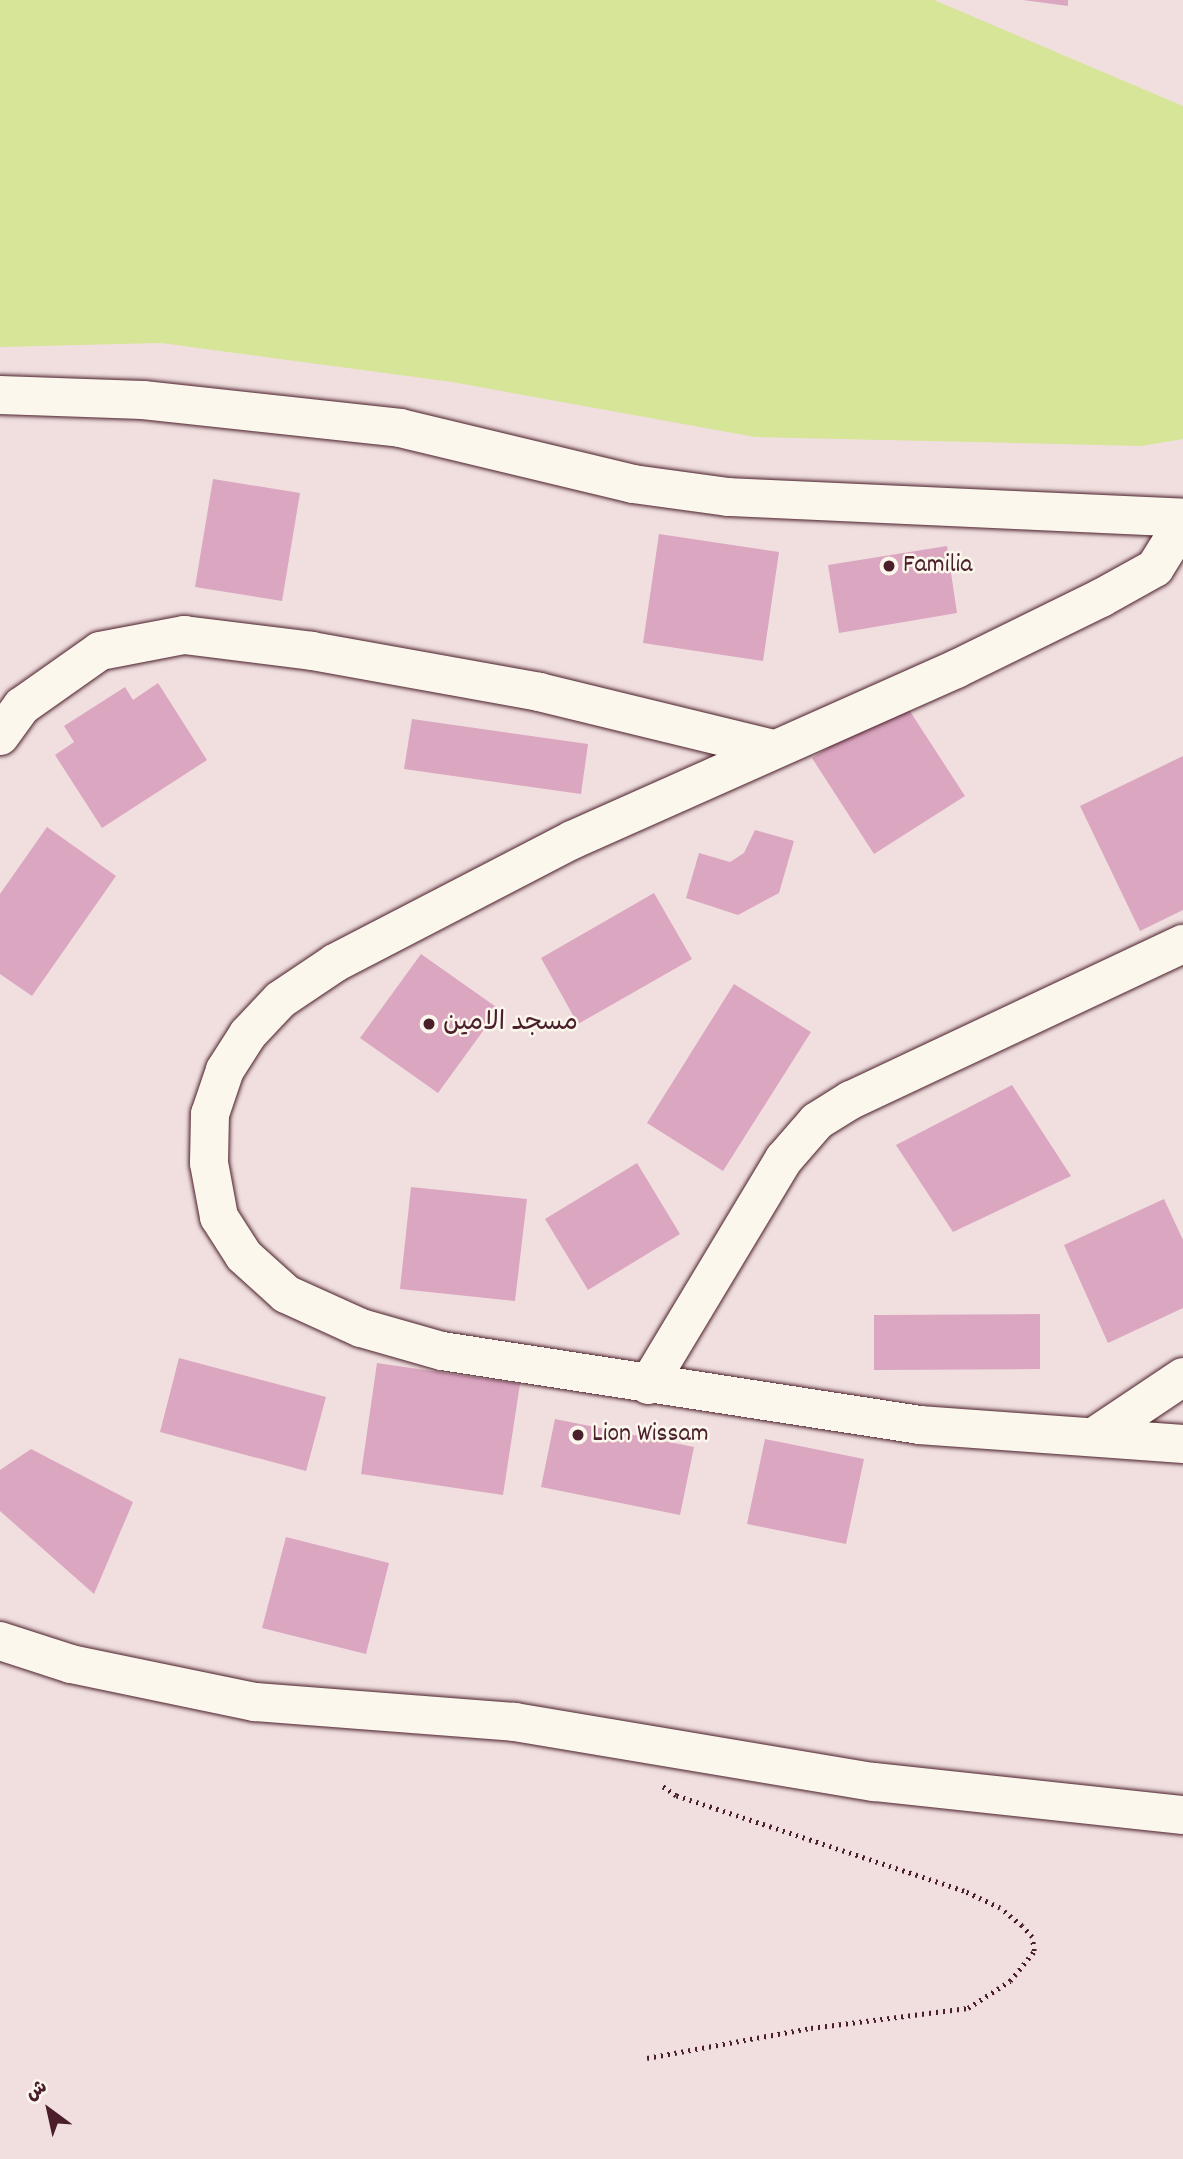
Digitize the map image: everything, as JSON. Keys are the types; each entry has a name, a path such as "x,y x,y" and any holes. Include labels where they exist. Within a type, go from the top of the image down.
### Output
{"street":[{"path":"0,394 143,400 400,428 633,484 728,497 1183,521 1155,568 1112,592 956,669 572,840 335,964 280,1000 248,1034 225,1070 209,1114 209,1163 219,1217 244,1256 286,1294 361,1328 442,1351 919,1425 1183,1444"},
{"path":"0,736 22,706 100,652 184,635 312,651 539,692 773,749"},
{"path":"648,1385 784,1159 817,1121 851,1100 1183,944"},
{"path":"1095,1436 1183,1377"},
{"path":"0,1640 71,1664 255,1702 514,1722 874,1782 1183,1815"}],"path":[{"path":"647,2058 811,2028 968,2008 1010,1981 1034,1951 1031,1937 1022,1926 1000,1908 964,1891 676,1796 656,1782"}],"green space":[{"path":"0,0 934,0 1183,106 1183,439 1142,446 755,437 452,382 161,343 0,347"}],"building":[{"path":"1023,0 1068,0 1068,6"},
{"path":"213,479 300,493 282,601 195,587"},
{"path":"659,534 779,552 763,661 643,643"},
{"path":"947,546 957,613 839,633 828,565"},
{"path":"158,683 207,760 102,828 55,755 74,742 64,726 125,687 133,700"},
{"path":"902,699 965,796 874,854 812,758"},
{"path":"412,719 588,744 581,794 404,769"},
{"path":"1183,756 1183,910 1140,931 1080,806"},
{"path":"47,827 116,876 32,996 0,974 0,894"},
{"path":"755,830 794,841 779,893 738,915 686,898 699,853 730,862 744,853"},
{"path":"654,893 692,959 578,1024 541,958"},
{"name":"مسجد الامين","path":"421,954 499,1009 438,1093 360,1038"},
{"path":"734,984 811,1032 723,1171 647,1123"},
{"path":"1012,1085 1071,1176 953,1232 896,1145"},
{"path":"637,1163 680,1234 588,1290 545,1219"},
{"path":"411,1187 527,1199 515,1301 400,1289"},
{"path":"1164,1199 1183,1240 1183,1308 1108,1343 1064,1245"},
{"path":"1040,1314 1040,1369 874,1370 874,1315"},
{"path":"179,1358 326,1397 306,1471 160,1432"},
{"path":"377,1363 520,1384 503,1495 361,1474"},
{"path":"555,1419 694,1447 680,1515 541,1487"},
{"path":"765,1439 864,1459 846,1544 747,1524"},
{"path":"31,1449 133,1502 94,1594 0,1511 0,1470"},
{"path":"286,1537 389,1563 366,1654 262,1628"}],"place":[{"name":"Familia","path":"889,566"},
{"name":"مسجد الامين","path":"429,1024"},
{"name":"Lion Wissam","path":"578,1435"}]}
